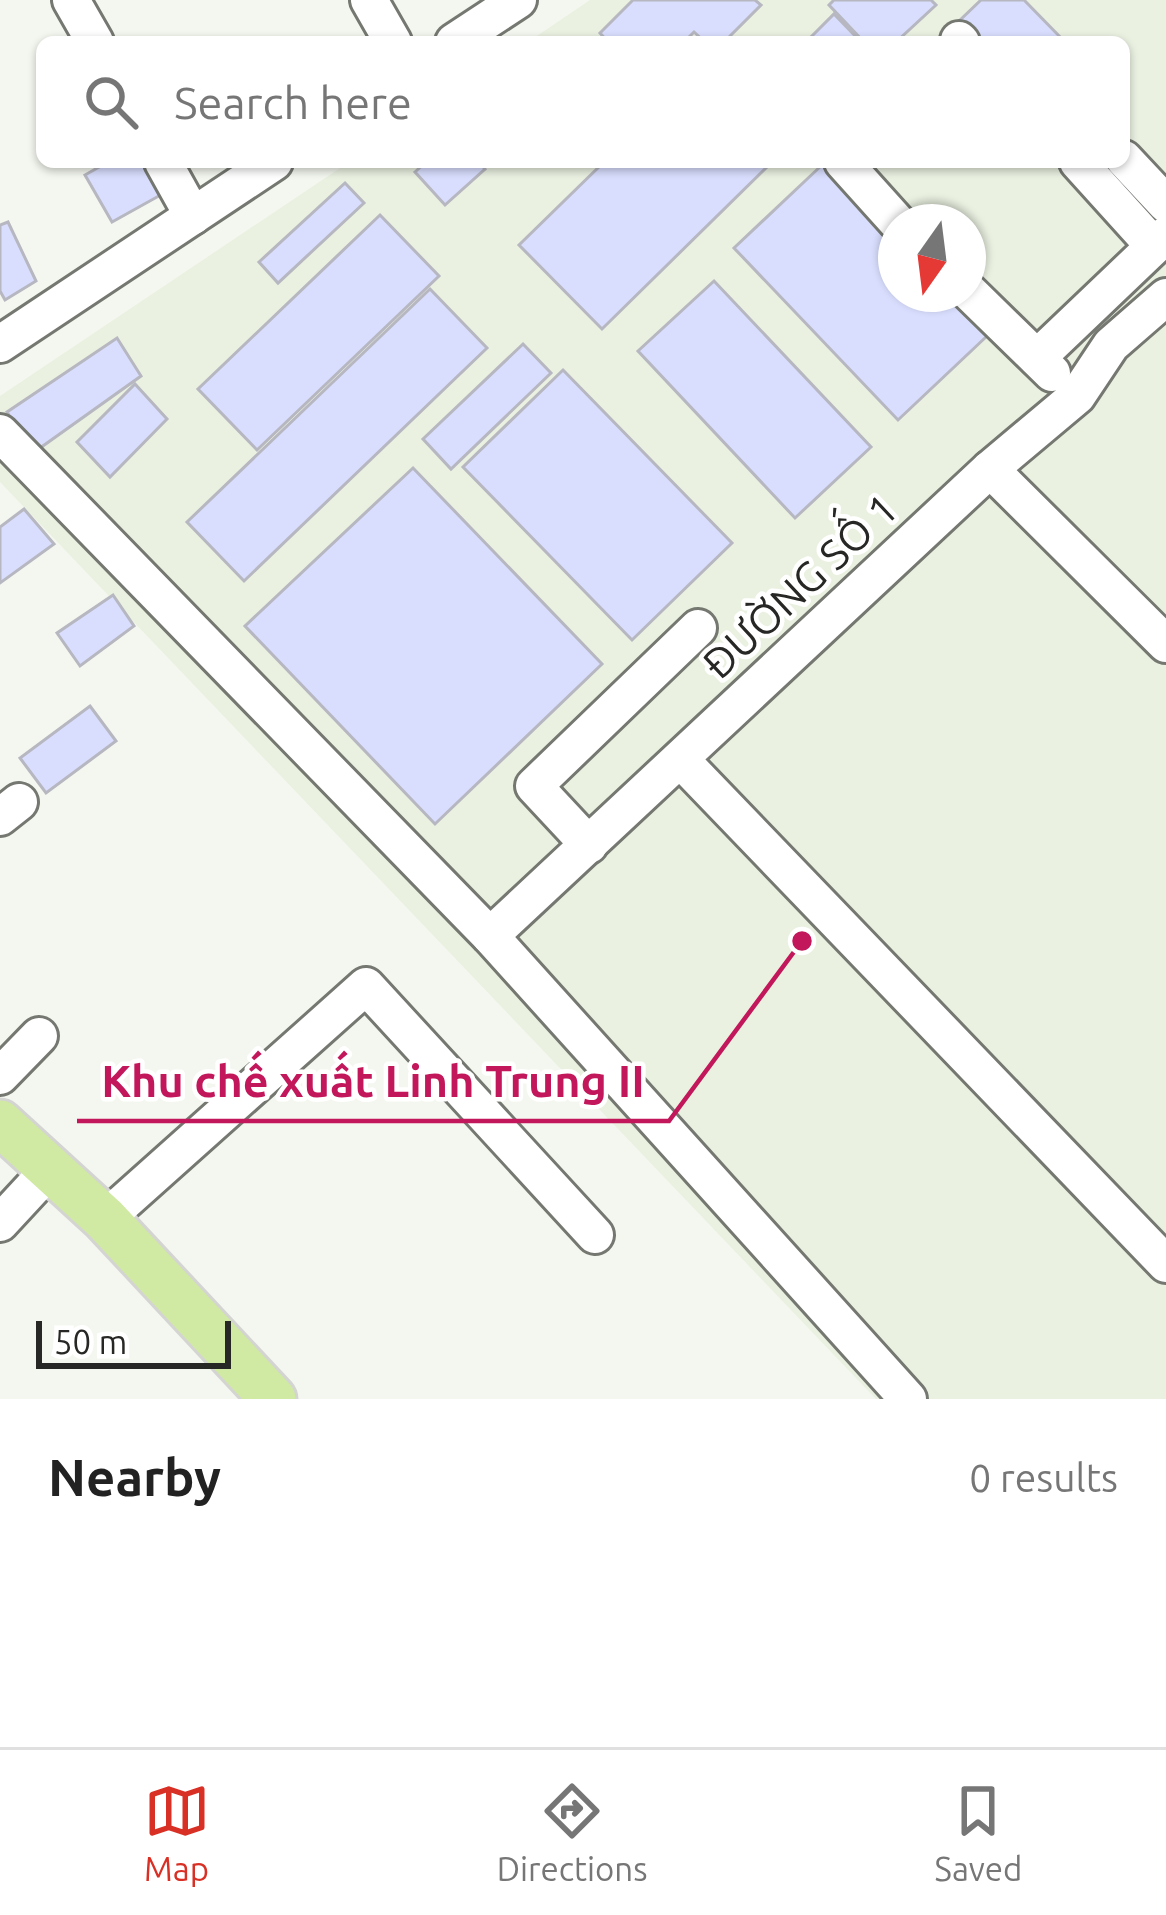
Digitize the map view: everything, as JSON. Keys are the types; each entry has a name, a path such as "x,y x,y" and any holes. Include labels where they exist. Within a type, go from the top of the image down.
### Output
{"main road":[{"path":"0,1123 105,1220 258,1394"}],"street":[{"path":"71,0 92,36"},
{"path":"369,0 389,36"},
{"path":"463,36 518,0"},
{"path":"1130,165 1166,204"},
{"path":"166,168 193,216"},
{"path":"0,344 265,168"},
{"path":"848,168 881,204"},
{"path":"1037,358 1160,241 1084,168"},
{"name":"ĐƯỜNG SỐ 1","path":"490,936 990,469 1077,396 1111,345 1166,297"},
{"path":"986,308 1077,396"},
{"path":"0,434 490,936 908,1399"},
{"path":"990,469 1166,644"},
{"path":"589,845 534,786 698,628"},
{"path":"681,760 1166,1264"},
{"path":"105,1220 366,986 596,1235"},
{"path":"0,1076 39,1036"},
{"path":"0,1223 50,1169"}],"shaded area":[{"path":"590,0 1166,0 1166,1399 876,1399 0,482 0,396 340,168 1130,168 1130,36 537,36"}],"building":[{"path":"633,0 755,0 761,5 730,36 600,33"},
{"path":"834,0 931,0 936,5 902,36 858,36 829,5"},
{"path":"981,0 1024,0 1059,36 972,36 958,22"},
{"path":"834,14 855,36 812,36"},
{"path":"97,168 152,168 166,192 112,222 85,175"},
{"path":"419,168 485,169 445,205 415,172"},
{"path":"598,168 766,168 602,329 519,245"},
{"path":"819,168 827,168 878,222 878,312 964,312 987,336 898,420 734,248"},
{"path":"345,183 364,203 278,283 259,262"},
{"path":"380,215 439,276 257,450 198,389"},
{"path":"8,222 36,281 5,300 0,291 0,225"},
{"path":"714,281 871,447 795,518 638,351"},
{"path":"430,289 487,348 244,581 187,522"},
{"path":"117,338 141,376 33,453 7,412"},
{"path":"523,344 551,373 451,469 423,439"},
{"path":"563,370 732,543 632,640 463,467"},
{"path":"135,384 167,419 110,477 77,442"},
{"path":"413,468 602,664 435,824 245,626"},
{"path":"24,509 54,544 0,583 0,527"},
{"path":"113,595 134,626 80,666 57,633"},
{"path":"90,706 116,741 46,793 20,758"}],"place":[{"name":"Khu chế xuất Linh Trung II","path":"802,941"}]}
